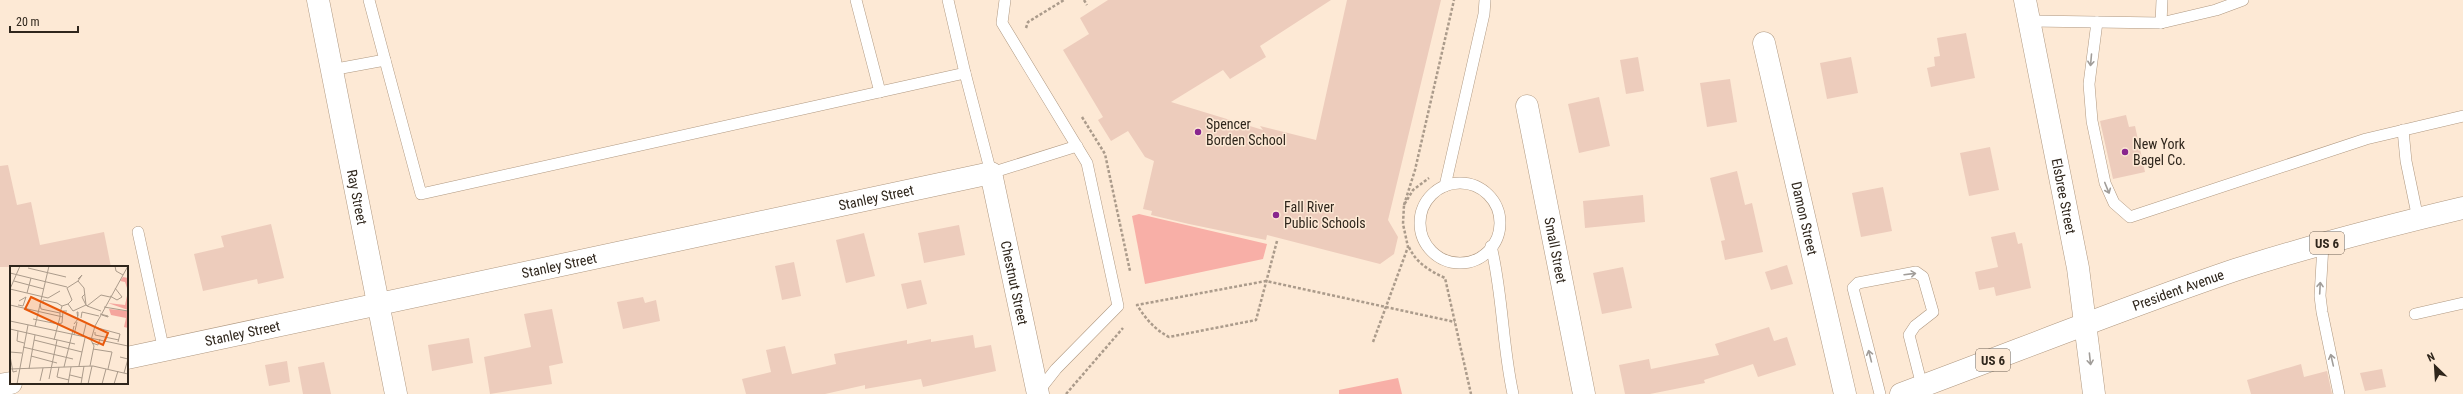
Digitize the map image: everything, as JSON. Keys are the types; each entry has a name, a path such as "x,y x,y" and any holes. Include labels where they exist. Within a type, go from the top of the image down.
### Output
{"street":[{"name":"Ray Street","path":"318,0 377,306 396,394"},
{"name":"Elsbree Street","path":"2026,10 2078,268 2094,394"},
{"name":"Damon Street","path":"1764,43 1845,394"},
{"name":"Small Street","path":"1527,106 1584,394"},
{"name":"Stanley Street","path":"128,358 377,306 991,173"},
{"name":"Chestnut Street","path":"991,173 1034,393"},
{"name":"President Avenue","path":"1901,394 2086,324 2236,270 2418,219 2463,208"}],"lane":[{"path":"368,0 386,60 421,194 965,73"},
{"path":"856,0 880,92"},
{"path":"948,0 991,173 1077,146"},
{"path":"1005,0 1002,23 1087,163 1118,306 1034,393"},
{"path":"1445,186 1484,14 1485,0"},
{"path":"2161,23 2162,0"},
{"path":"2026,10 2097,22 2161,23 2216,10 2243,0"},
{"path":"2097,22 2089,84 2092,121 2107,188 2114,203 2130,217 2366,139 2463,116"},
{"path":"331,70 386,60"},
{"path":"2403,130 2406,161 2418,219"},
{"path":"1456,183 1474,186 1482,190 1494,202 1498,210 1499,228 1492,246 1480,257 1463,262 1445,260 1431,250 1422,235 1420,217 1427,200 1432,194 1445,186 1456,183"},
{"path":"138,232 164,351"},
{"path":"2323,245 2320,296 2339,394"},
{"path":"1492,246 1498,279 1505,357 1513,394"},
{"path":"1880,394 1853,288 1858,283 1916,272 1923,277 1933,312 1915,326 1909,335 1922,386"},
{"path":"2415,314 2463,303"}],"path":[{"path":"1084,0 1087,5"},
{"path":"1454,0 1415,170 1404,205 1403,224 1408,247 1413,256 1422,265 1445,278 1471,394"},
{"path":"1404,205 1413,190 1430,178 1433,171"},
{"path":"1277,241 1266,281 1256,320 1169,337 1156,330 1147,321 1137,305 1150,304 1266,281 1455,322"},
{"path":"1373,342 1408,247"}],"shaded area":[{"path":"1139,214 1267,244 1263,259 1145,284 1132,216"},
{"path":"1398,378 1402,394 1339,394 1339,390"}],"building":[{"name":"Spencer Borden School","path":"1108,0 1331,0 1260,46 1266,57 1230,79 1223,70 1171,102 1263,130 1260,126 1316,140 1347,0 1441,0 1388,220 1398,237 1394,254 1380,264 1267,235 1266,240 1189,224 1151,215 1152,211 1143,209 1154,161 1145,157 1128,131 1111,141 1098,120 1103,117 1063,50 1089,34 1080,18"},
{"path":"1966,33 1975,78 1931,87 1927,68 1935,66 1934,57 1940,56 1937,38"},
{"path":"1638,57 1644,91 1626,94 1620,60"},
{"path":"1851,57 1858,93 1827,99 1820,63"},
{"path":"1730,79 1737,122 1707,127 1700,83"},
{"path":"1599,97 1610,146 1579,153 1568,104"},
{"path":"2126,115 2129,127 2135,126 2145,172 2113,179 2100,121"},
{"path":"1990,147 1999,190 1969,196 1960,153"},
{"path":"8,165 17,205 31,202 40,245 104,232 111,266 0,267 0,166"},
{"path":"1737,171 1745,205 1752,203 1763,252 1725,260 1721,241 1725,240 1710,178"},
{"path":"1883,187 1892,231 1861,237 1852,193"},
{"path":"1643,195 1645,222 1585,228 1583,201"},
{"path":"271,224 284,278 258,284 257,279 203,291 194,254 224,247 221,236"},
{"path":"959,225 965,255 924,263 918,233"},
{"path":"2015,232 2018,244 2022,243 2031,288 1996,296 1994,287 1979,290 1975,272 1998,267 1991,237"},
{"path":"864,233 875,276 846,283 836,240"},
{"path":"794,262 801,296 782,300 775,266"},
{"path":"1787,265 1793,284 1771,290 1765,272"},
{"path":"1623,267 1632,308 1602,314 1593,273"},
{"path":"921,280 927,304 907,309 901,284"},
{"path":"643,297 645,303 656,300 660,321 623,329 617,302"},
{"path":"552,309 563,363 549,366 552,384 490,394 484,357 531,347 524,314"},
{"path":"1769,327 1774,341 1787,337 1796,365 1758,377 1753,364 1704,380 1705,383 1650,394 1625,394 1619,365 1649,359 1651,369 1719,355 1715,344"},
{"path":"973,335 975,348 991,345 996,371 923,387 921,379 865,389 865,385 825,394 746,394 742,379 771,372 766,350 785,346 792,374 836,364 834,354 907,340 907,344 931,339 931,342"},
{"path":"469,338 473,363 432,371 428,345"},
{"path":"287,361 290,382 269,386 265,365"},
{"path":"324,362 331,394 303,394 298,367"},
{"path":"2301,364 2304,377 2327,371 2332,394 2251,394 2247,380"},
{"path":"2382,369 2386,387 2365,391 2360,373"}],"place":[{"name":"Spencer Borden School","path":"1198,132"},
{"name":"New York Bagel Co.","path":"2125,152"},
{"name":"Fall River Public Schools","path":"1276,215"}]}
